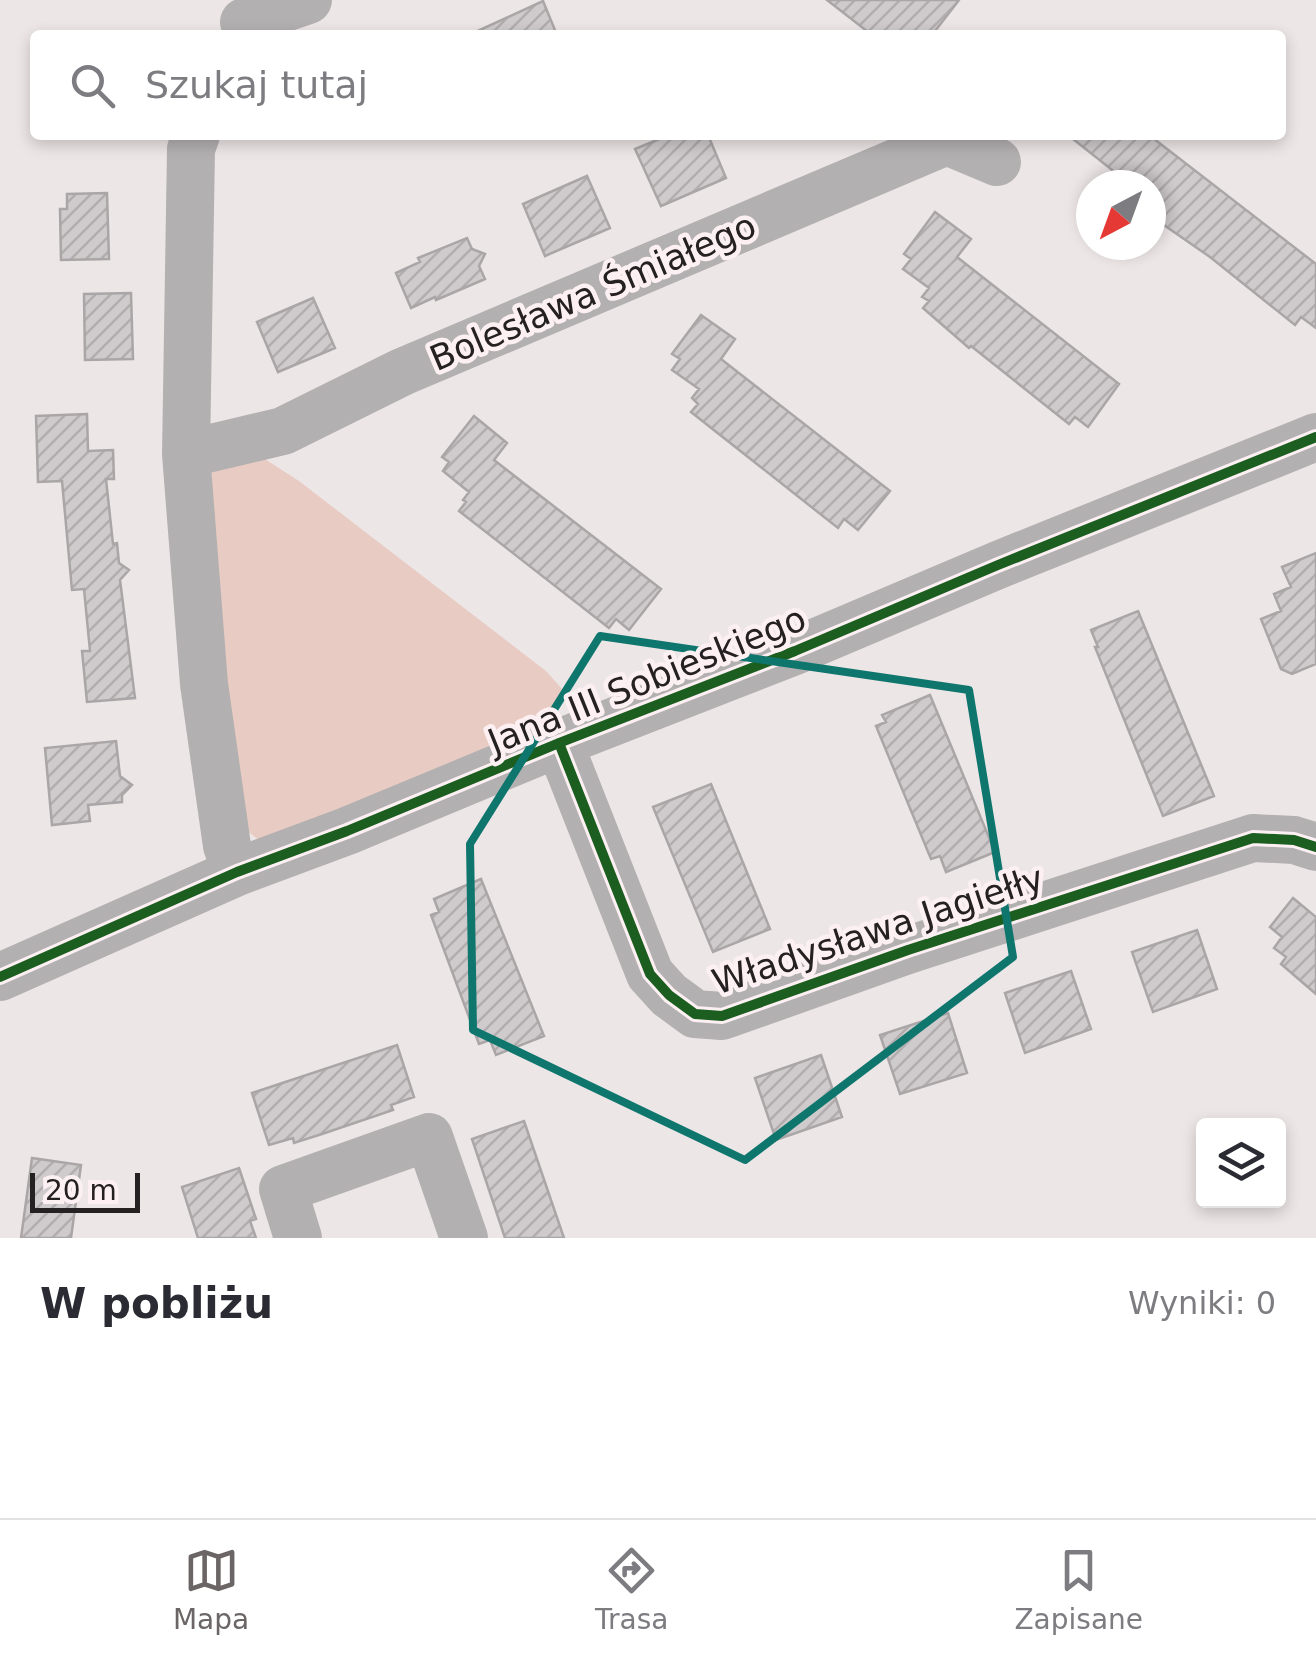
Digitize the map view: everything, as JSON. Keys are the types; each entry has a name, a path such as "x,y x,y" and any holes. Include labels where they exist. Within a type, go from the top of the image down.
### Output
{"street":[{"path":"241,19 308,0"},
{"path":"194,140 186,454 204,684 227,846 237,872"},
{"name":"Bolesława Śmiałego","path":"186,454 282,430 402,372 948,140 997,162"},
{"name":"Jana III Sobieskiego","path":"0,977 237,872 796,651 1316,437"},
{"name":"Władysława Jagiełły","path":"559,743 650,974 669,995 695,1014 722,1016 908,950 1254,838 1294,840 1316,847"},
{"path":"298,1238 283,1189 429,1137 464,1238"}],"highlighted area":[{"path":"600,636 969,690 1013,957 745,1160 473,1030 470,844"}],"shaded area":[{"path":"248,448 299,481 546,671 563,690 551,725 261,842 239,824 206,459"}],"building":[{"path":"827,0 959,0 936,30 866,30"},
{"path":"543,1 555,30 480,30"},
{"path":"657,140 710,140 726,178 661,206 635,149"},
{"path":"1074,140 1155,140 1316,264 1316,328 1301,317 1295,325 1166,226 1166,170 1112,170"},
{"path":"587,176 610,228 545,256 523,204"},
{"path":"107,193 109,259 61,260 60,209 67,209 67,194"},
{"path":"935,212 971,239 957,257 1119,384 1088,427 1075,417 1069,424 923,308 929,301 922,297 929,288 903,269 911,259 904,254"},
{"path":"467,238 472,249 485,254 479,266 485,279 411,308 396,273 420,262 418,258"},
{"path":"131,293 133,359 85,360 84,294"},
{"path":"313,298 335,348 278,372 257,322"},
{"path":"701,315 735,339 721,359 890,491 858,530 844,519 838,528 691,412 698,404 692,398 699,389 672,370 680,359 672,354"},
{"path":"87,414 88,451 113,450 114,479 106,479 113,544 117,543 119,563 129,570 120,580 135,698 87,702 82,651 90,651 84,589 72,590 62,481 38,482 36,416"},
{"path":"474,416 507,443 494,460 661,589 629,630 616,619 609,628 459,511 469,492 443,471 449,462 442,457"},
{"path":"1316,553 1316,664 1292,674 1281,669 1261,619 1281,611 1274,594 1291,587 1282,567"},
{"path":"1138,611 1214,796 1163,816 1091,630"},
{"path":"930,695 995,852 946,872 940,856 931,859 876,726 886,722 882,715"},
{"path":"116,741 120,776 132,785 122,795 122,802 88,805 90,821 52,825 45,748"},
{"path":"711,784 770,929 713,952 653,807"},
{"path":"481,879 544,1036 496,1055 490,1040 479,1044 431,915 439,912 434,899"},
{"path":"1293,898 1316,917 1316,994 1281,964 1286,957 1274,948 1282,937 1270,927"},
{"path":"1197,930 1217,989 1153,1012 1132,952"},
{"path":"1071,971 1091,1029 1025,1053 1005,993"},
{"path":"948,1013 967,1073 900,1094 880,1035"},
{"path":"397,1045 414,1097 391,1105 393,1110 322,1134 294,1143 293,1138 269,1145 252,1093"},
{"path":"821,1055 842,1117 776,1140 755,1078"},
{"path":"524,1121 564,1238 505,1238 472,1139"},
{"path":"32,1158 81,1165 71,1238 21,1238"},
{"path":"239,1168 256,1219 250,1221 256,1238 198,1238 182,1187"}],"cycle path":[{"path":"0,977 237,872 795,651 1316,437"},
{"path":"559,743 650,974 669,995 695,1014 722,1016 908,950 1253,838 1294,840 1316,847"}]}
